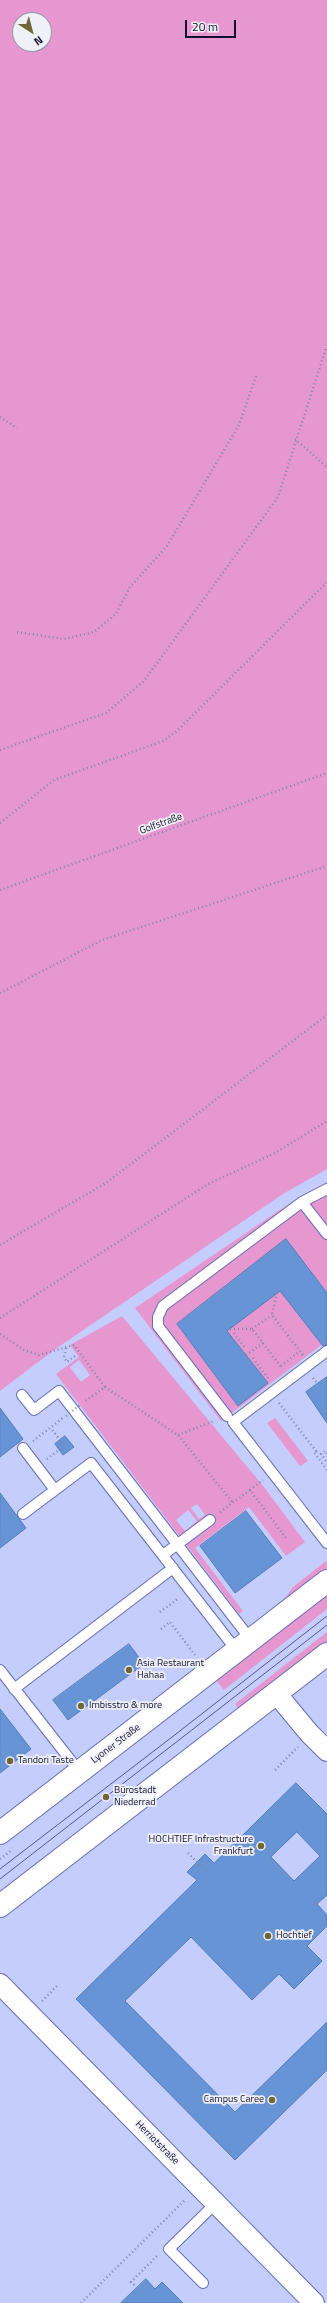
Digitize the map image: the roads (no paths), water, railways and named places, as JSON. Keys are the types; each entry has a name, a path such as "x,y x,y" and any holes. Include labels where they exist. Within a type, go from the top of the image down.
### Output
{"main road":[{"name":"Lyoner Straße","path":"8,1840 79,1771 327,1581"},
{"path":"0,1906 327,1654"}],"street":[{"path":"276,1692 309,1733 327,1751"},
{"name":"Herriotstraße","path":"0,1984 314,2303"}],"lane":[{"path":"227,1416 158,1326 158,1317 163,1306 302,1202 327,1189"},
{"path":"302,1202 327,1234"},
{"path":"327,1351 309,1363 233,1422 327,1543"},
{"path":"22,1395 34,1410 59,1391 178,1544 244,1645"},
{"path":"23,1448 55,1490"},
{"path":"23,1514 90,1463 173,1568 244,1645"},
{"path":"163,1555 210,1520"},
{"path":"14,1689 173,1568"},
{"path":"0,1670 79,1771"},
{"path":"202,2283 169,2249 216,2203"}],"tram line":[{"path":"0,1869 327,1616"},
{"path":"0,1879 327,1625"}],"place":[{"name":"Asia Restaurant Hahaa","path":"129,1670"},
{"name":"Imbisstro & more","path":"81,1706"},
{"name":"Tandori Taste","path":"10,1761"},
{"name":"Bürostadt Niederrad","path":"106,1797"},
{"name":"HOCHTIEF Infrastructure Frankfurt","path":"261,1846"},
{"name":"Hochtief","path":"268,1936"},
{"name":"Campus Caree","path":"272,2100"}]}
